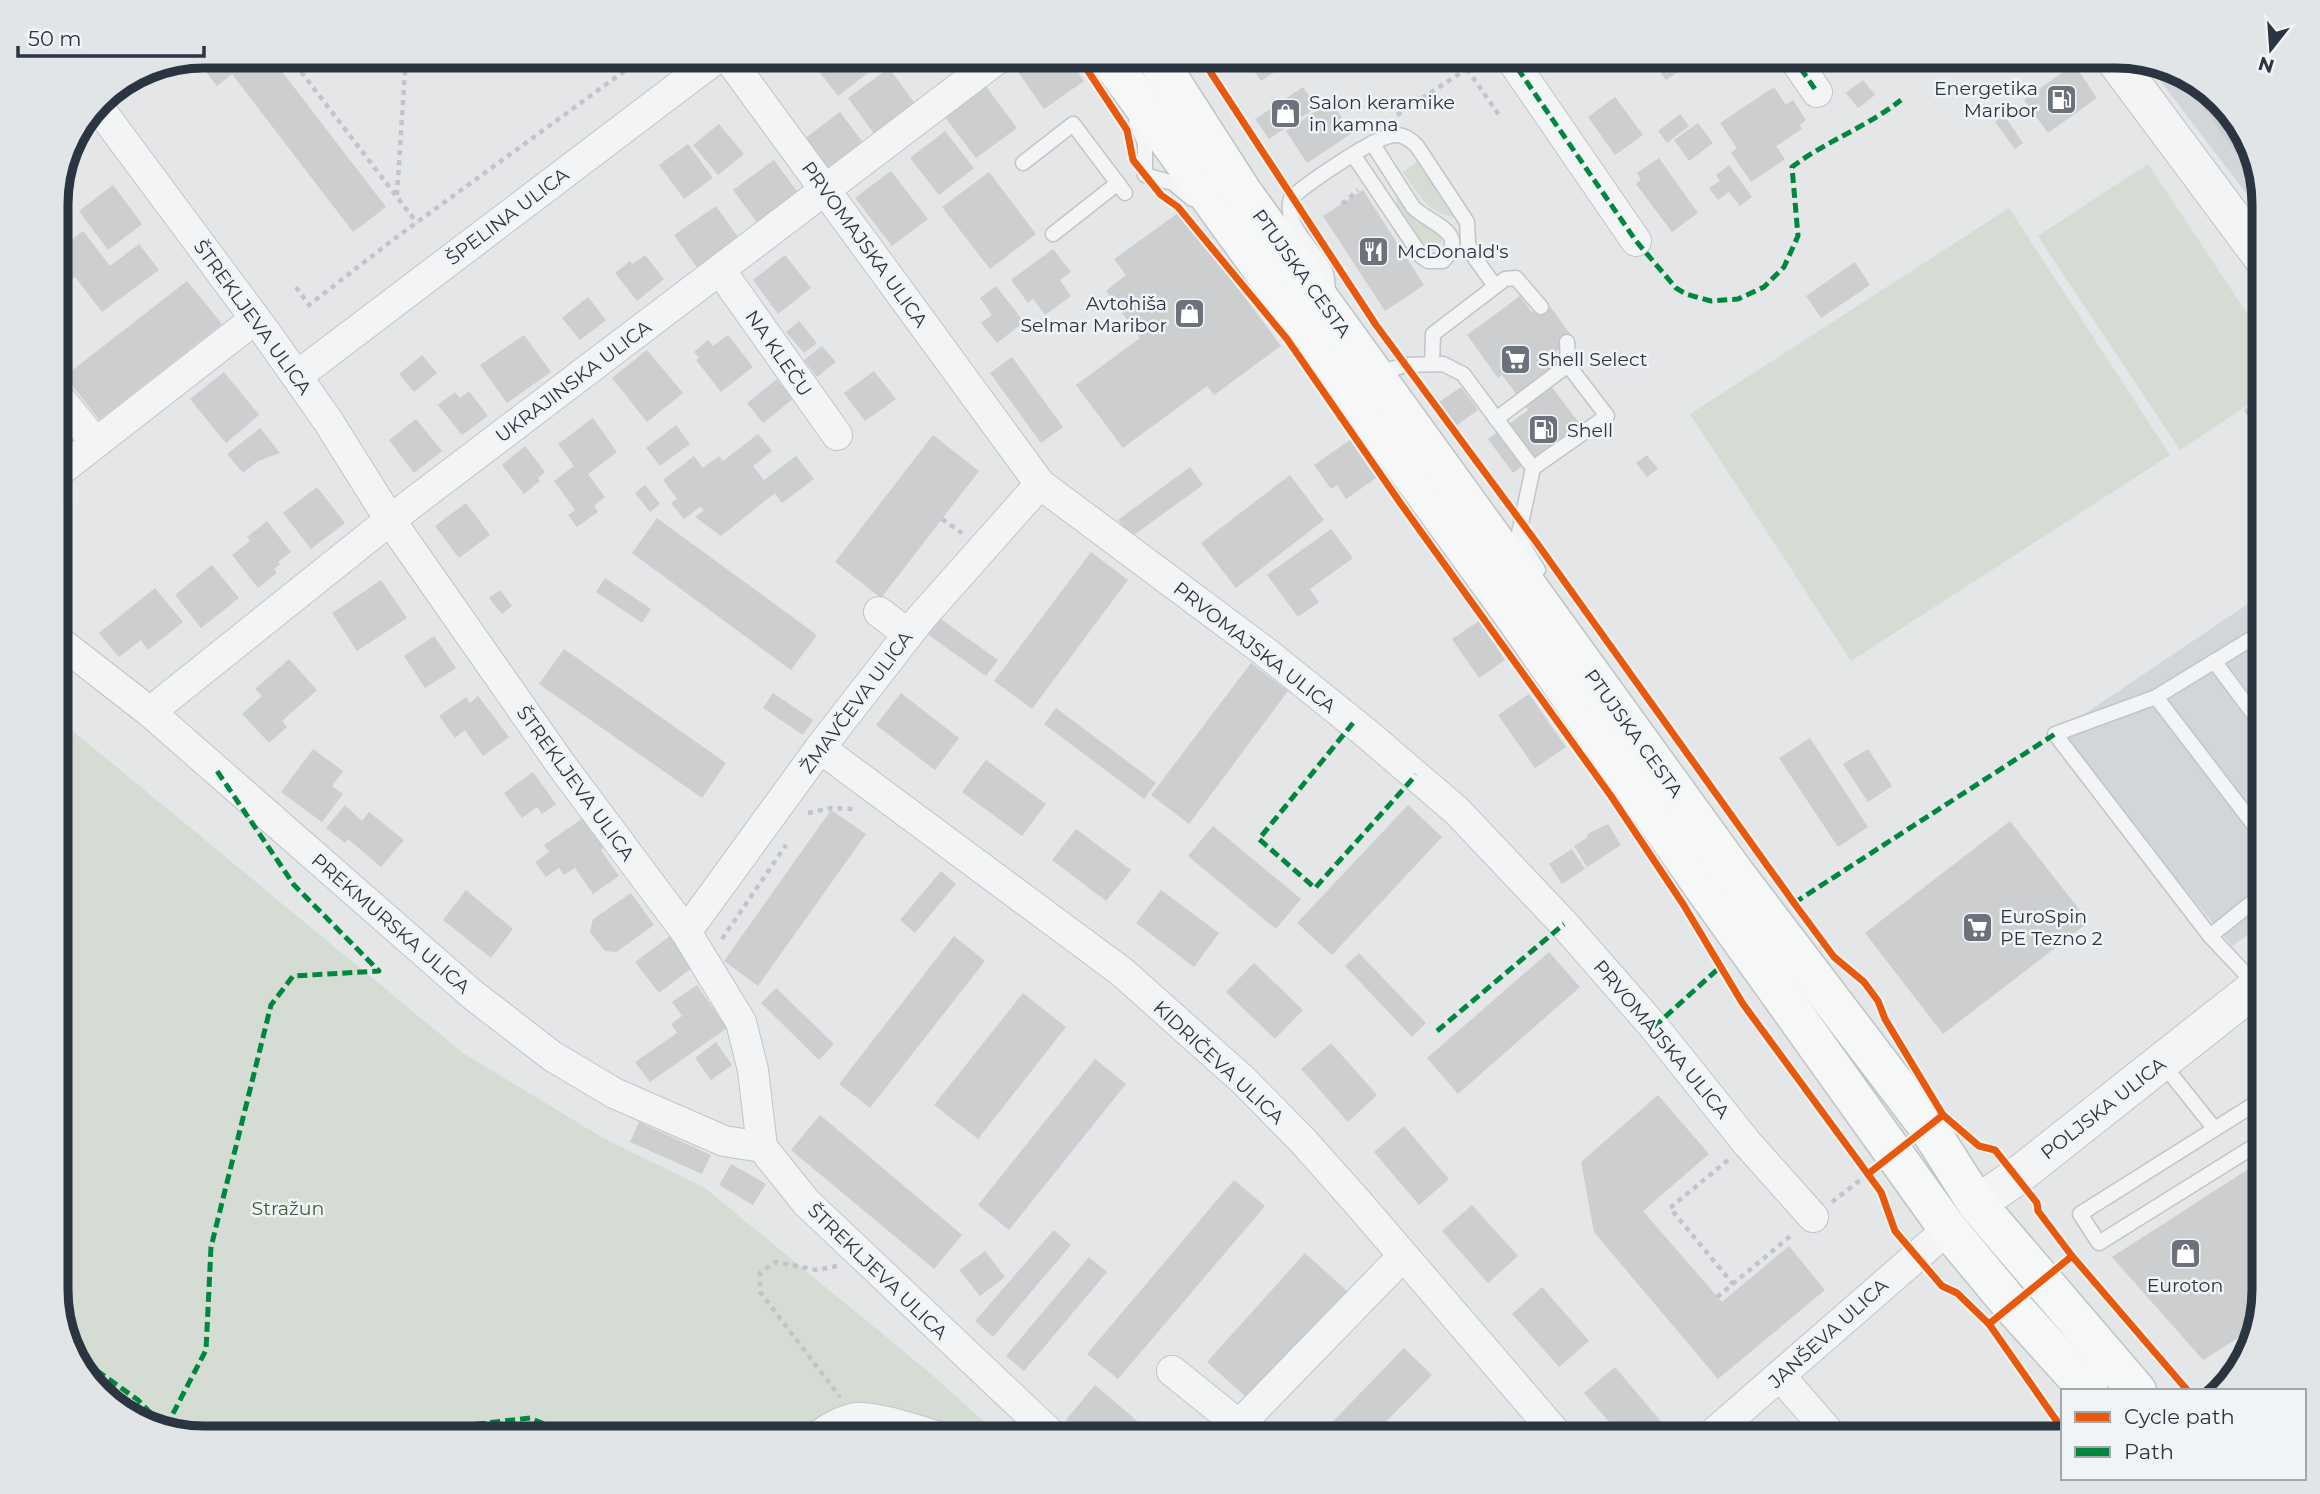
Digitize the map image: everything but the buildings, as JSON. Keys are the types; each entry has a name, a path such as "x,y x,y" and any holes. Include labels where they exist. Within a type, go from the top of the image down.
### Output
{"main road":[{"name":"PTUJSKA CESTA","path":"1163,68 1243,193 1375,373 1553,603 1820,987 1928,1127 1977,1204 2135,1389"},
{"name":"PTUJSKA CESTA","path":"1116,69 1514,616 1874,1168 1948,1229 2012,1306 2087,1389"},
{"name":"POLJSKA ULICA","path":"1948,1229 1977,1204"}],"street":[{"path":"1517,68 1636,241"},
{"path":"1801,68 1817,92"},
{"name":"ŠPELINA ULICA","path":"297,376 702,69"},
{"name":"PRVOMAJSKA ULICA","path":"736,69 1040,484 1264,651 1457,811 1564,924 1813,1217"},
{"name":"UKRAJINSKA ULICA","path":"150,712 390,520 985,69"},
{"path":"2131,69 2252,243"},
{"name":"ŠTREKLJEVA ULICA","path":"103,113 297,376 390,520 562,766 686,932 706,963 741,1022 753,1070 761,1147 806,1202 1042,1426"},
{"name":"NA KLEČU","path":"720,270 837,435"},
{"path":"69,464 256,319"},
{"path":"69,410 96,443"},
{"name":"ŽMAVČEVA ULICA","path":"686,932 820,748 908,634 1040,484"},
{"path":"879,612 908,634"},
{"name":"PREKMURSKA ULICA","path":"69,649 150,712 473,995 552,1056 614,1093 724,1141 761,1147"},
{"name":"KIDRIČEVA ULICA","path":"820,748 1122,972 1243,1080 1303,1141 1550,1426"},
{"name":"POLJSKA ULICA","path":"1977,1204 2016,1177 2161,1061 2252,994"},
{"name":"JANŠEVA ULICA","path":"1722,1426 1948,1229"},
{"path":"1172,1371 1240,1425 1404,1256"},
{"path":"1780,1376 1824,1426"},
{"path":"836,1426 856,1418 897,1426"}],"lane":[{"path":"1023,163 1073,124 1121,188 1053,234"},
{"path":"1329,310 1326,274 1292,223 1288,209 1292,198 1372,144 1396,135 1409,138 1417,146 1467,222 1468,243 1472,254 1496,286"},
{"path":"1354,156 1422,257 1428,261 1443,261 1450,251 1451,236 1447,230 1420,215 1413,207 1372,144"},
{"path":"1432,364 1433,334 1505,279 1516,278 1541,307"},
{"path":"1553,603 1522,544 1519,533 1533,468 1607,416 1568,365 1567,342"},
{"path":"1375,373 1406,365 1443,364 1464,374 1533,468"},
{"path":"1496,419 1568,365"},
{"path":"2252,638 2156,697 2055,734 2210,936 2252,977"},
{"path":"2214,662 2252,712"},
{"path":"2156,697 2252,822"},
{"path":"2210,936 2252,903"},
{"path":"2161,1061 2214,1128"},
{"path":"2252,1105 2080,1214 2099,1243 2252,1147"}],"path":[{"path":"299,69 417,223"},
{"path":"397,196 405,69"},
{"path":"296,287 309,305 628,69"},
{"path":"1467,69 1499,115"},
{"path":"942,519 964,534"},
{"path":"800,824 815,802"},
{"path":"808,813 831,808 867,810"},
{"path":"706,963 792,836"},
{"path":"1733,1284 1670,1208 1748,1143"},
{"path":"1717,1297 1874,1168"},
{"path":"856,1418 760,1292 760,1273 776,1262 817,1270 846,1264 857,1252"}],"shaded area":[{"path":"2156,75 2191,91 2218,114 2245,160 2252,201"},
{"path":"2252,601 2252,932 2232,946 2055,734"}],"green space":[{"path":"1417,162 1455,214 1454,217 1430,206 1413,187 1403,172"},
{"path":"2148,164 2252,321 2252,402 2180,450 2038,236"},
{"path":"1398,196 1417,222 1429,226 1443,236 1438,249 1430,251 1423,248 1396,207"},
{"path":"2009,208 2170,455 1851,661 1690,414"},
{"name":"Stražun","path":"69,728 463,1053 603,1138 705,1188 930,1373 989,1426 204,1426 160,1419 121,1398 96,1373 86,1358 73,1325 69,1299"}],"marked path":[{"path":"1517,68 1636,241 1676,288 1686,294 1711,301 1738,299 1764,287 1784,267 1798,236 1792,167 1901,100"},
{"path":"1800,68 1817,92"},
{"path":"1353,723 1259,839 1315,888 1416,775"},
{"path":"1794,903 2055,734"},
{"path":"169,1421 206,1350 211,1247 271,1005 293,976 379,971 294,885 215,768"},
{"path":"1437,1031 1564,924"},
{"path":"1654,1027 1720,967"},
{"path":"92,1367 138,1400 154,1416"},
{"path":"465,1426 530,1418 549,1426"}],"cycle path":[{"path":"1208,68 1376,325 1539,546 1834,957 1864,982 1878,1001 1885,1019 1943,1115 1979,1146 1995,1150 2037,1203 2038,1211 2072,1256 2186,1389"},
{"path":"1086,69 1127,130 1133,160 1161,195 1178,207 1287,339 1401,504 1611,796 1683,904 1743,1004 1881,1192 1895,1231 1942,1286 1957,1293 1989,1324 2060,1426"},
{"path":"1868,1174 1943,1115"},
{"path":"1989,1324 2072,1256"}],"place":[{"name":"Energetika Maribor","path":"2061,99"},
{"name":"Salon keramike in kamna","path":"1286,113"},
{"name":"McDonald's","path":"1374,251"},
{"name":"Avtohiša Selmar Maribor","path":"1190,314"},
{"name":"Shell Select","path":"1515,359"},
{"name":"Shell","path":"1544,430"},
{"name":"EuroSpin PE Tezno 2","path":"1977,927"},
{"name":"Euroton","path":"2185,1254"}]}
